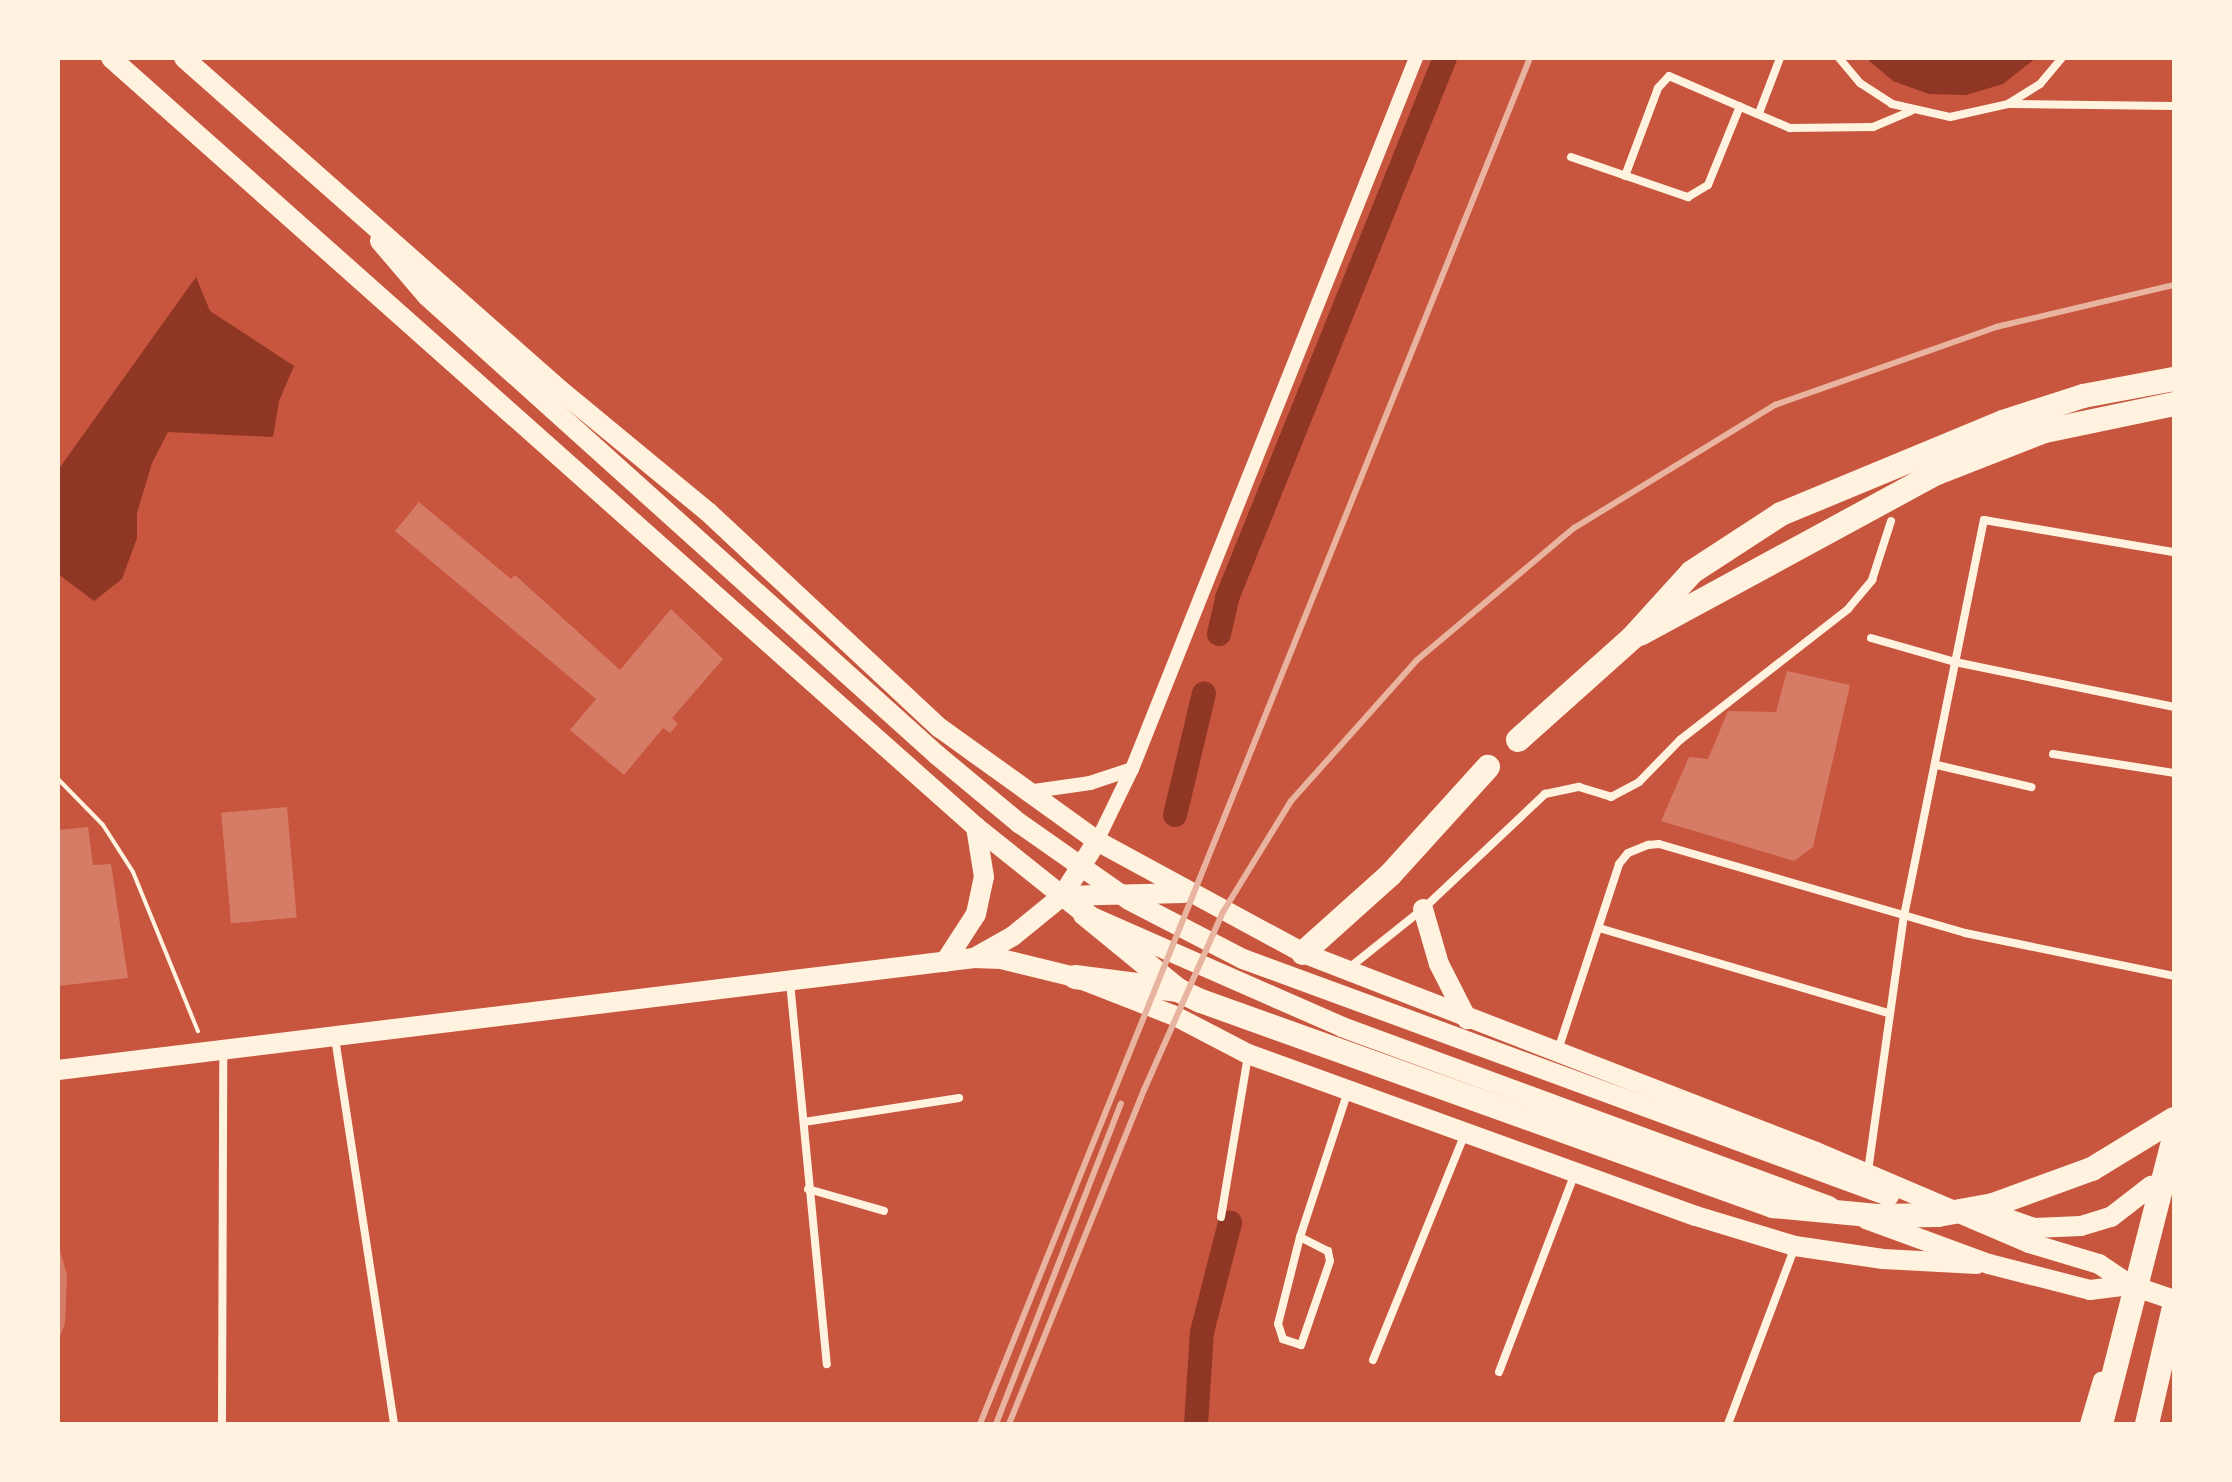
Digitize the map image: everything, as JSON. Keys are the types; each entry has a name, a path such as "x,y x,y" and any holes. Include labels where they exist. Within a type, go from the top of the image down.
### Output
{"highway":[{"path":"1518,740 1632,638 1670,592 1736,540 1840,487 2003,422 2083,396 2174,379"},
{"path":"1632,638 1937,473 2045,431 2174,404"},
{"path":"1303,953 1390,875 1488,767"},
{"path":"1085,914 1178,990"},
{"path":"1075,977 1178,990 1676,1173 1786,1208 1838,1215 1938,1215 2042,1190 2144,1141 2174,1117"},
{"path":"2101,1424 2174,1137"},
{"path":"2147,1424 2174,1307"}],"main road":[{"path":"111,58 976,827 1085,914 1284,1003 1989,1264 2090,1290 2130,1285"},
{"path":"184,58 560,390 708,512 940,728 1024,793 1187,894 1303,953 1467,1019 1816,1152 2034,1228 2081,1226 2111,1217 2151,1186"},
{"path":"357,209 427,296 937,755 1050,846 1129,900 1243,959 1728,1141 2099,1264 2130,1285 2174,1300"},
{"path":"945,962 976,914 984,877 976,827"},
{"path":"974,958 1013,936 1062,896 1097,841"},
{"path":"1062,896 1187,894"},
{"path":"1423,909 1439,964 1467,1019"},
{"path":"1284,1003 1303,953"},
{"path":"58,1070 974,958 1001,959 1075,977 1175,1016 1248,1054 1575,1172 1795,1246 1945,1266 1989,1264"},
{"path":"2088,1424 2130,1285 2151,1186 2174,1117"},
{"path":"1816,1152 2029,1243"}],"street":[{"path":"1097,841 1132,769 1416,58"},
{"path":"1759,113 1780,58"},
{"path":"1839,58 1876,95 1911,111 1950,117 2008,104 2174,106"},
{"path":"2008,104 2040,84 2062,58"},
{"path":"1625,176 1662,80 1684,78 1790,128 1833,130 1889,124 1911,111"},
{"path":"1571,157 1676,195 1701,191 1740,106"},
{"path":"1868,1171 1887,1013 1904,916 1937,765 1984,520 2174,552"},
{"path":"1347,969 1423,909 1545,794 1563,787 1611,797 1627,792 1680,740 1848,609 1872,580 1891,521"},
{"path":"1871,638 1955,662 2174,707"},
{"path":"2053,754 2174,773"},
{"path":"1937,765 2031,787"},
{"path":"1024,793 1090,783 1132,769"},
{"path":"1556,1054 1619,864 1638,847 1659,844 1904,916 2174,976"},
{"path":"1599,928 1887,1013"},
{"path":"790,981 827,1364"},
{"path":"335,1037 394,1424"},
{"path":"215,1051 222,1424"},
{"path":"1221,1217 1248,1054"},
{"path":"1300,1237 1328,1251 1330,1261 1301,1345 1283,1339 1278,1324 1300,1237 1348,1091"},
{"path":"804,1122 959,1098"},
{"path":"1373,1360 1465,1132"},
{"path":"1499,1372 1575,1172"},
{"path":"808,1189 884,1211"},
{"path":"1728,1424 1795,1246"}],"path":[{"path":"58,779 103,825 133,872 215,1051"}],"shaded area":[{"path":"1866,58 2036,58 2003,84 1966,95 1929,94 1893,81"},
{"path":"196,277 210,311 294,366 279,401 273,437 168,432 152,463 137,513 137,538 122,579 94,601 58,574 58,470"}],"building":[{"path":"419,502 511,579 515,575 620,670 671,609 723,659 672,718 678,724 670,733 663,728 624,775 570,730 596,699 395,531"},
{"path":"1787,671 1850,685 1813,847 1794,861 1661,821 1689,757 1708,759 1728,711 1776,712"},
{"path":"287,807 297,918 231,923 221,813"},
{"path":"88,827 93,865 111,864 128,978 58,986 58,830"},
{"path":"59,1247 67,1275 65,1324 58,1341"}],"waterway":[{"path":"1219,634 1227,598 1445,58"},
{"path":"1175,815 1204,693"},
{"path":"1196,1424 1202,1332 1230,1223"}],"railway":[{"path":"980,1424 1530,58"},
{"path":"1009,1424 1144,1090 1223,912 1291,801 1417,660 1574,528 1775,405 1996,327 2174,285"},
{"path":"996,1424 1121,1104"}]}
